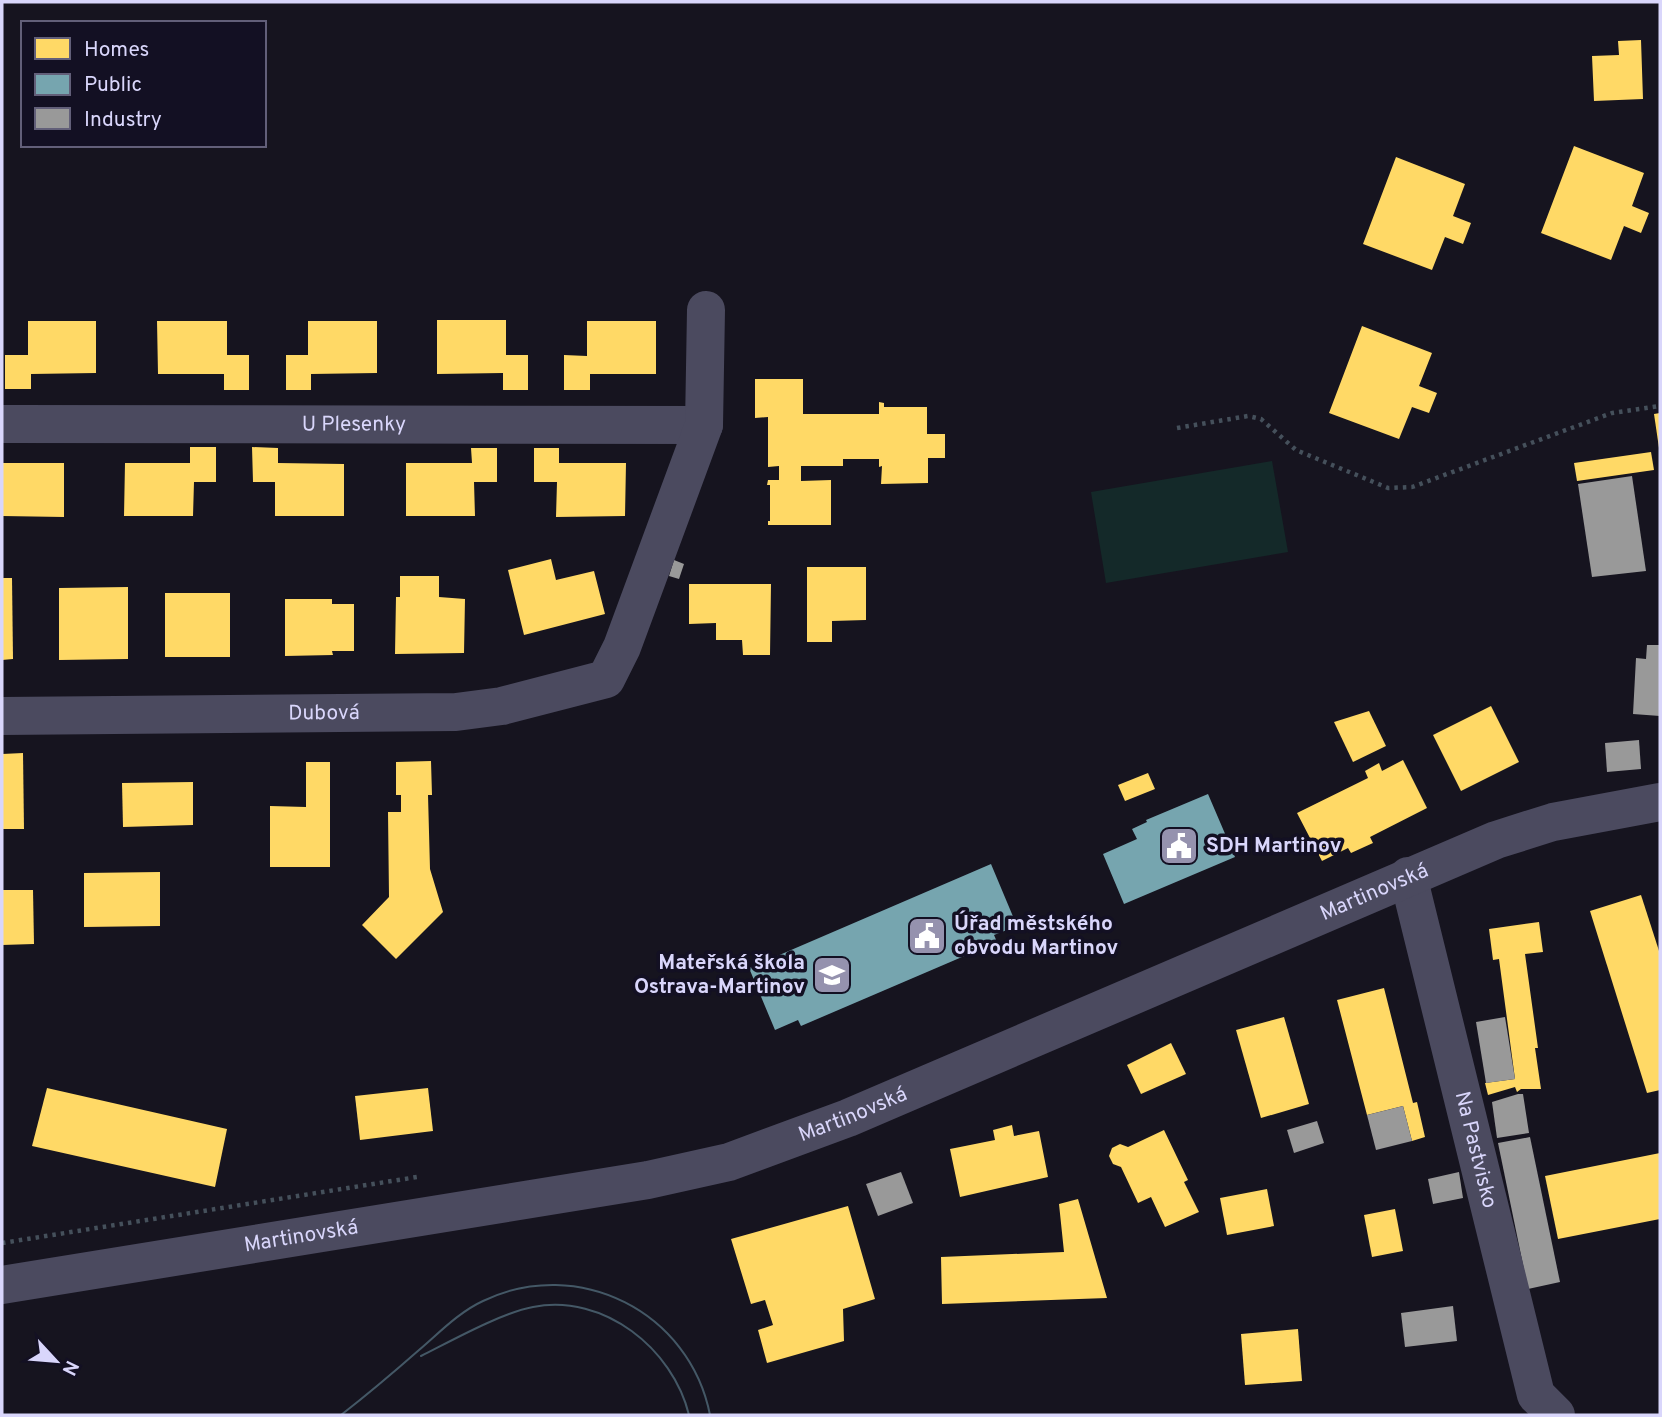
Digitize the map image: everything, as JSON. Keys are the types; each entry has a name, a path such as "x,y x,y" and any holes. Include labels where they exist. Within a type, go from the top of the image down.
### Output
{"street":[{"path":"704,425 706,310"},
{"name":"U Plesenky","path":"2,424 704,425"},
{"name":"Dubová","path":"2,716 456,712 502,706 606,679 622,647 704,425"},
{"name":"Martinovská","path":"2,1285 648,1180 729,1162 895,1099 1408,876 1524,830 1660,802"},
{"name":"Na Pastvisko","path":"1408,876 1536,1395 1556,1415"}],"path":[{"path":"1177,428 1248,416 1261,419 1296,450 1388,488 1397,488 1412,487 1612,413 1660,406"},
{"path":"2,1243 420,1177"}],"green space":[{"path":"1272,461 1288,552 1106,583 1091,492"}],"building: Homes":[{"path":"1641,40 1643,99 1594,101 1592,56 1619,55 1618,41"},
{"path":"1574,146 1644,173 1632,206 1649,213 1641,233 1624,226 1611,260 1541,233"},
{"path":"1396,157 1465,184 1453,216 1471,223 1463,244 1445,237 1432,270 1363,244"},
{"path":"437,320 506,320 506,355 528,355 528,390 503,390 503,373 437,374"},
{"path":"28,321 96,321 96,373 31,374 31,389 5,389 5,355 28,355"},
{"path":"157,321 227,321 227,355 249,355 249,390 224,390 224,374 158,374"},
{"path":"308,321 377,321 377,373 311,374 311,390 286,390 286,355 308,355"},
{"path":"587,321 656,321 656,374 590,374 590,390 564,390 564,355 587,356"},
{"path":"1362,326 1432,353 1419,386 1437,393 1429,413 1412,407 1399,439 1329,413"},
{"path":"755,379 803,379 803,414 879,414 879,402 884,403 884,407 927,407 927,434 945,434 945,458 928,458 928,483 881,484 882,466 879,467 879,459 843,459 843,466 801,466 801,481 831,480 831,525 768,525 770,485 767,485 768,480 779,480 779,466 768,467 768,417 755,418"},
{"path":"1660,413 1660,448 1659,448 1654,414"},
{"path":"190,447 216,447 216,482 194,482 193,516 124,516 125,463 190,463"},
{"path":"252,447 278,448 278,463 344,464 344,516 275,516 275,482 253,482"},
{"path":"471,448 497,448 497,482 474,482 475,516 406,516 406,463 472,463"},
{"path":"534,448 559,448 559,463 626,463 625,516 556,517 557,482 534,482"},
{"path":"1651,452 1654,470 1577,481 1574,463"},
{"path":"2,463 64,463 64,517 2,516"},
{"path":"551,559 556,580 594,571 605,614 524,635 508,570"},
{"path":"807,567 866,567 866,620 832,621 832,642 807,642"},
{"path":"400,576 439,576 439,597 465,599 464,653 395,654 396,597 400,597"},
{"path":"2,578 12,578 13,659 2,660"},
{"path":"689,584 771,584 770,655 743,655 742,640 716,640 716,623 689,624"},
{"path":"128,587 128,659 59,660 59,588"},
{"path":"165,593 230,593 230,657 165,657"},
{"path":"285,599 332,599 332,604 354,604 354,651 332,651 333,655 285,656"},
{"path":"1491,706 1519,762 1461,791 1433,735"},
{"path":"1369,711 1386,746 1353,762 1334,722"},
{"path":"23,753 24,829 2,829 2,754"},
{"path":"1403,760 1427,808 1370,837 1373,843 1351,853 1348,848 1322,861 1297,813 1368,778 1365,771 1379,763 1382,771"},
{"path":"431,761 432,795 428,795 430,869 443,912 396,959 362,925 389,897 388,812 401,812 401,795 396,795 396,762"},
{"path":"306,762 330,762 330,867 270,867 270,806 306,807"},
{"path":"1148,773 1155,789 1125,801 1118,785"},
{"path":"193,782 193,825 123,827 122,783"},
{"path":"160,872 160,926 84,927 84,873"},
{"path":"2,890 33,890 34,944 2,945"},
{"path":"1641,895 1660,954 1660,1090 1647,1093 1590,911"},
{"path":"1539,922 1543,952 1525,954 1541,1089 1521,1089 1517,1092 1515,1087 1488,1095 1485,1083 1515,1079 1499,959 1493,960 1489,929"},
{"path":"1384,988 1413,1103 1417,1102 1425,1137 1412,1141 1403,1106 1367,1115 1337,1000"},
{"path":"1284,1017 1309,1104 1261,1118 1236,1030"},
{"path":"1171,1043 1186,1074 1141,1094 1127,1065"},
{"path":"47,1088 227,1129 215,1187 32,1146"},
{"path":"428,1088 433,1131 360,1140 355,1096"},
{"path":"1012,1125 1014,1136 1039,1131 1048,1177 960,1197 950,1149 995,1140 993,1130"},
{"path":"1164,1130 1188,1180 1184,1182 1199,1212 1165,1227 1151,1197 1138,1203 1121,1167 1113,1164 1109,1156 1112,1148 1120,1144 1128,1147"},
{"path":"1660,1153 1660,1219 1558,1239 1545,1176"},
{"path":"1267,1189 1274,1226 1227,1235 1220,1198"},
{"path":"1078,1199 1107,1298 942,1304 941,1257 1064,1252 1059,1204"},
{"path":"848,1206 875,1299 843,1309 844,1341 767,1363 758,1330 773,1325 765,1300 751,1304 731,1239"},
{"path":"1395,1209 1403,1251 1372,1257 1364,1215"},
{"path":"1298,1329 1302,1381 1245,1385 1241,1334"}],"building: Public":[{"path":"1208,794 1235,857 1124,904 1103,854 1137,839 1132,829 1147,822 1146,820"},
{"path":"991,864 1017,926 994,935 997,942 801,1026 798,1020 775,1030 749,968"}],"building: Industry":[{"path":"1632,476 1646,571 1592,577 1578,484"},
{"path":"674,560 684,564 679,579 669,576"},
{"path":"1647,645 1660,645 1660,716 1633,714 1636,658 1646,659"},
{"path":"1639,740 1641,769 1607,772 1605,743"},
{"path":"1505,1017 1515,1079 1486,1083 1476,1022"},
{"path":"1523,1094 1529,1133 1497,1138 1492,1102"},
{"path":"1403,1106 1412,1141 1376,1150 1367,1115"},
{"path":"1317,1121 1324,1143 1294,1153 1287,1130"},
{"path":"1530,1137 1560,1282 1528,1289 1498,1143"},
{"path":"901,1172 913,1203 878,1216 866,1184"},
{"path":"1459,1172 1463,1198 1433,1204 1428,1179"},
{"path":"1453,1306 1457,1341 1405,1347 1401,1313"}],"tram line":[{"path":"341,1415 474,1306 519,1288 556,1285 591,1290 625,1302 654,1322 679,1347 698,1379 710,1415"},
{"path":"421,1356 476,1328 520,1310 559,1305 585,1309 632,1331 651,1348 668,1368 681,1391 689,1415"}],"place":[{"name":"SDH Martinov","path":"1179,846"},
{"name":"Úřad městského obvodu Martinov","path":"927,936"},
{"name":"Mateřská škola Ostrava-Martinov","path":"832,975"}]}
